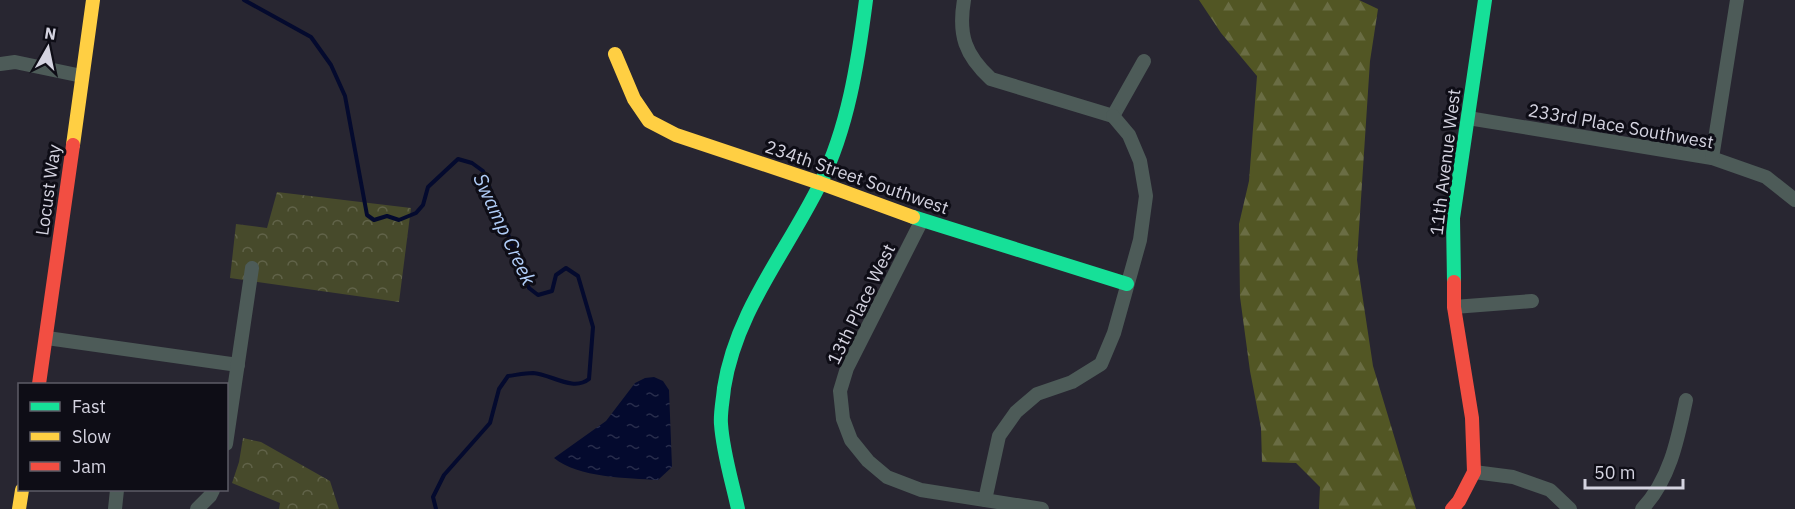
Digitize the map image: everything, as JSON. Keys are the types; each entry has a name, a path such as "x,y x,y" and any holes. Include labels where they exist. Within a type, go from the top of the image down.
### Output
{"street":[{"name":"Locust Way","path":"39,383 93,0"},
{"path":"738,509 721,423 724,382 732,348 745,314 820,183 834,147 851,86 866,0"},
{"path":"964,0 962,16 964,43 976,65 991,79 1113,116 1129,135 1140,161 1146,196 1140,240 1114,333 1101,364 1072,382 1037,394 1016,412 999,436 985,500 1042,509"},
{"name":"11th Avenue West","path":"1474,472 1472,418 1454,306 1453,218 1485,0"},
{"path":"1712,158 1737,0"},
{"name":"234th Street Southwest","path":"615,54 633,99 649,121 676,135 922,220 1127,285"},
{"path":"1113,116 1144,61"},
{"path":"0,64 15,62 82,76"},
{"name":"233rd Place Southwest","path":"1468,118 1712,158 1766,177 1795,200"},
{"name":"13th Place West","path":"922,220 847,368 840,392 843,418 851,440 868,461 887,477 921,490 985,500"},
{"path":"228,431 252,267"},
{"path":"1454,306 1532,302"},
{"path":"47,338 238,365"},
{"path":"1642,509 1651,500 1675,450 1686,400"},
{"path":"1452,509 1459,501 1474,472 1514,477 1550,490 1570,509"},
{"path":"19,509 22,491"},
{"path":"115,509 117,491"},
{"path":"197,509 212,491"}],"green space":[{"path":"1199,0 1359,0 1378,9 1370,61 1357,260 1373,366 1416,509 1319,509 1320,487 1296,463 1262,462 1261,428 1250,371 1240,297 1239,224 1249,181 1257,76 1221,33"},
{"path":"277,192 411,208 399,302 230,278 236,224 267,228"},
{"path":"243,438 261,442 330,481 339,509 279,509 280,503 232,483 239,462"}],"water":[{"path":"654,377 663,381 669,390 672,467 658,480 590,473 564,465 554,458 606,421 635,383"}],"waterway":[{"name":"Swamp Creek","path":"244,0 311,37 331,65 345,96 367,215 374,220 387,216 399,220 416,213 423,205 428,187 458,159 472,163 483,171 529,288 538,295 552,291 556,275 566,268 578,276 593,327 589,379 576,384 533,373 508,376 499,389 490,423 444,475 433,497 436,509"}],"traffic: fast":[{"path":"738,509 721,424 724,388 730,360 751,308 807,209 830,163 845,118 866,0"},
{"path":"1454,282 1453,218 1485,0"},
{"path":"913,217 1127,284"}],"traffic: slow":[{"path":"73,145 93,0"},
{"path":"615,54 634,99 649,121 676,135 913,217"},
{"path":"19,509 22,491"}],"traffic: jam":[{"path":"39,383 73,145"},
{"path":"1452,509 1459,501 1474,472 1472,418 1454,307 1454,282"}]}
